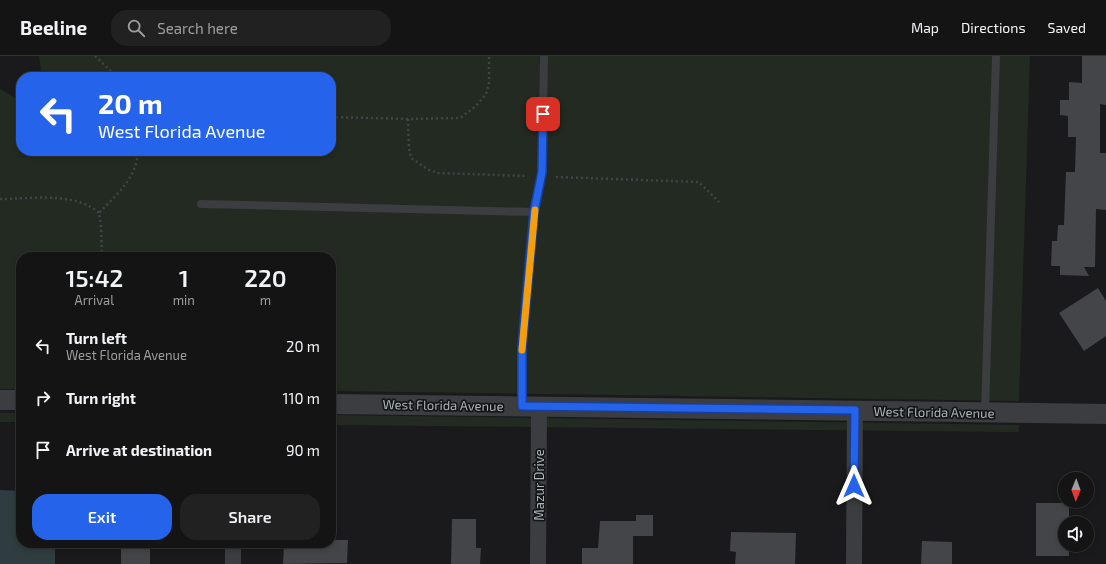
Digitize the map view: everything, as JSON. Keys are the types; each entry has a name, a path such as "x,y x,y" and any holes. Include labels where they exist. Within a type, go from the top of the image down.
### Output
{"street":[{"path":"0,400 16,400"},
{"name":"West Florida Avenue","path":"336,404 1106,414"},
{"name":"Mazur Drive","path":"530,407 538,564"},
{"path":"854,564 855,410"},
{"path":"233,564 234,548"}],"lane":[{"path":"530,407 522,348 534,212 542,172 544,56"},
{"path":"985,412 996,56"},
{"path":"201,204 534,212"}],"path":[{"path":"95,56 112,72"},
{"path":"336,117 408,119 460,118 476,106 486,94 489,83 489,56"},
{"path":"98,213 131,177 136,168 137,156"},
{"path":"0,199 56,198 82,202 90,205 98,213 101,225 102,252"}],"shaded area":[{"path":"39,56 1030,56 1019,401 336,391 336,252 16,252 16,389 0,389 0,89 16,98 16,156 336,156 336,72 41,72"},
{"path":"0,413 16,413 16,422 0,422"},
{"path":"336,415 1019,425 1019,432 336,425"},
{"path":"0,490 16,491 16,548 55,548 55,564 0,564"}],"building":[{"path":"1082,56 1106,56 1106,105 1100,104 1100,153 1106,153 1106,210 1096,209 1095,267 1084,267 1089,276 1060,275 1060,266 1051,266 1052,241 1057,241 1058,225 1064,225 1066,172 1075,172 1076,137 1068,137 1068,116 1060,115 1060,100 1069,100 1069,82 1082,83"},
{"path":"1098,288 1106,301 1106,336 1084,351 1059,313"},
{"path":"1036,503 1058,503 1058,508 1069,508 1069,516 1058,516 1058,552 1069,552 1069,556 1036,556"},
{"path":"636,515 653,515 653,536 633,536 633,564 582,564 582,548 598,548 600,521 636,521"},
{"path":"452,519 476,519 476,548 481,548 480,564 451,564"},
{"path":"731,532 796,533 795,564 735,564 736,552 730,551"},
{"path":"336,540 348,540 347,563 283,564 284,548 336,548"},
{"path":"922,541 952,542 952,564 921,564"},
{"path":"121,548 150,548 150,564 121,564"}],"slow traffic":[{"path":"522,350 535,210"}],"route":[{"path":"543,114 542,172 534,212 522,348 522,406 855,410 854,486"}]}
